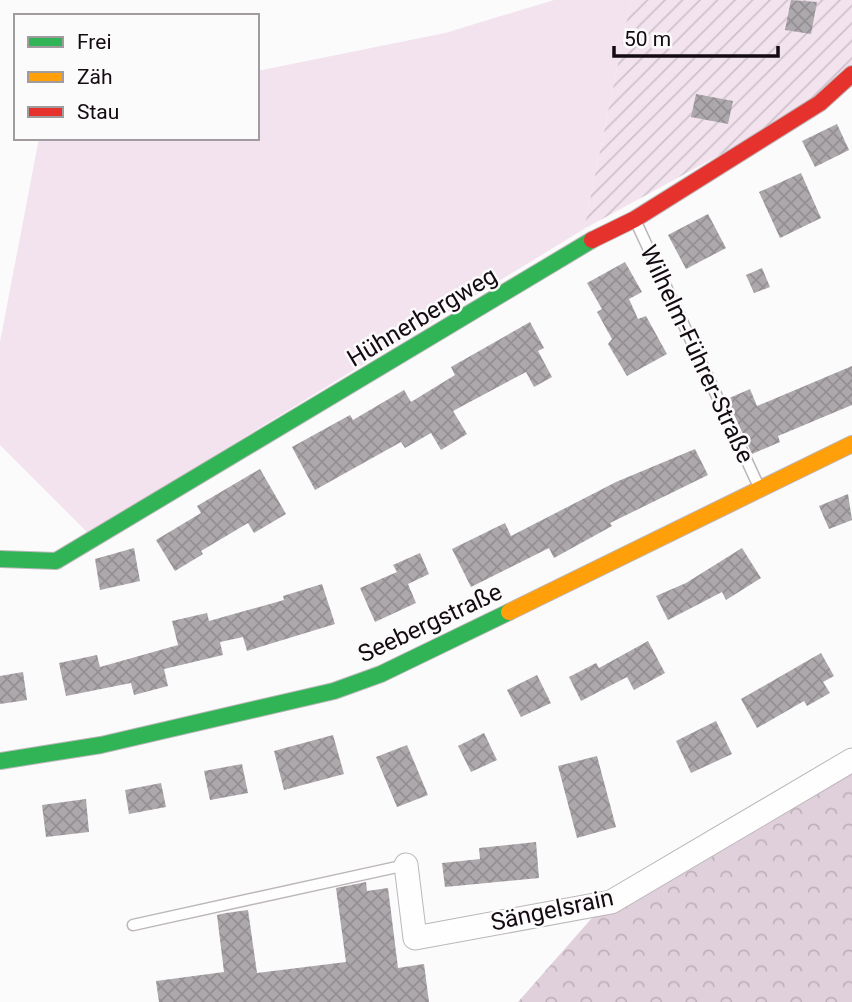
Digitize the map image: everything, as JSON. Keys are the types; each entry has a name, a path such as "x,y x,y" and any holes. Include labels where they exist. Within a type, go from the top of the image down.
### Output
{"street":[{"name":"Hühnerbergweg","path":"0,559 57,561 616,226 635,219 820,103 852,74"},
{"name":"Seebergstraße","path":"0,761 114,742 334,691 381,674 852,444"},
{"name":"Sängelsrain","path":"406,865 415,938 611,902 852,760"}],"lane":[{"name":"Wilhelm-Führer-Straße","path":"635,219 759,488"},
{"path":"133,925 406,865"}],"shaded area":[{"path":"554,0 631,0 584,229 88,533 0,445 0,342 39,140 259,140 259,71 445,33"},
{"path":"631,0 852,0 852,65 804,109 584,229"}],"green space":[{"path":"852,773 852,1002 518,1002 591,919"}],"building":[{"path":"791,0 817,2 811,34 785,30"},
{"path":"696,94 733,101 728,124 691,117"},
{"path":"837,124 849,150 815,167 802,141"},
{"path":"801,173 821,218 780,238 759,192"},
{"path":"708,214 726,248 686,269 668,235"},
{"path":"625,262 642,292 629,299 638,319 646,316 667,354 627,376 608,344 612,339 597,312 602,309 587,283"},
{"path":"762,268 770,287 754,293 746,275"},
{"path":"530,322 544,348 538,351 552,377 534,387 526,372 453,411 467,434 441,450 431,433 405,448 401,442 315,490 292,447 350,415 353,420 404,390 411,402 455,375 451,367"},
{"path":"852,366 852,405 778,436 780,442 752,454 727,399 750,389 757,406"},
{"path":"695,449 708,475 610,523 612,526 554,558 549,548 471,587 452,549 505,523 511,536 616,482"},
{"path":"260,469 286,514 254,533 248,523 201,551 203,554 175,571 156,540 201,513 197,506"},
{"path":"848,494 852,520 829,529 819,506"},
{"path":"134,548 140,581 100,590 95,559"},
{"path":"742,548 761,578 726,600 722,592 668,620 656,596 686,583"},
{"path":"420,553 429,574 408,584 416,603 375,622 360,588 397,572 393,565"},
{"path":"322,584 335,624 247,651 243,637 220,642 223,655 164,669 168,686 134,695 131,683 66,696 59,663 97,655 100,667 178,645 172,621 207,613 209,621 284,600 283,596"},
{"path":"648,641 665,673 634,690 627,677 581,701 569,677 596,663 599,668"},
{"path":"821,653 834,676 823,682 830,693 807,706 804,701 757,728 741,699"},
{"path":"23,672 27,700 0,704 0,676"},
{"path":"537,675 551,703 521,717 507,690"},
{"path":"716,721 732,754 691,773 676,741"},
{"path":"484,733 497,760 471,772 458,746"},
{"path":"333,735 344,774 284,790 274,751"},
{"path":"407,745 428,795 397,807 376,757"},
{"path":"597,756 616,827 577,838 558,766"},
{"path":"242,764 248,793 210,800 204,771"},
{"path":"161,783 166,807 129,814 125,790"},
{"path":"86,799 89,832 46,837 42,805"},
{"path":"536,842 539,878 445,887 442,863 480,859 479,848"},
{"path":"366,882 367,891 388,888 398,968 424,964 429,1002 159,1002 156,981 224,972 217,915 226,913 248,910 257,973 346,962 336,888"}],"traffic: fast":[{"path":"0,559 56,561 592,240"},
{"path":"0,761 101,745 334,691 381,674 509,612"}],"traffic: slow":[{"path":"509,612 852,444"}],"traffic: jam":[{"path":"592,240 635,219 820,103 852,74"}]}
